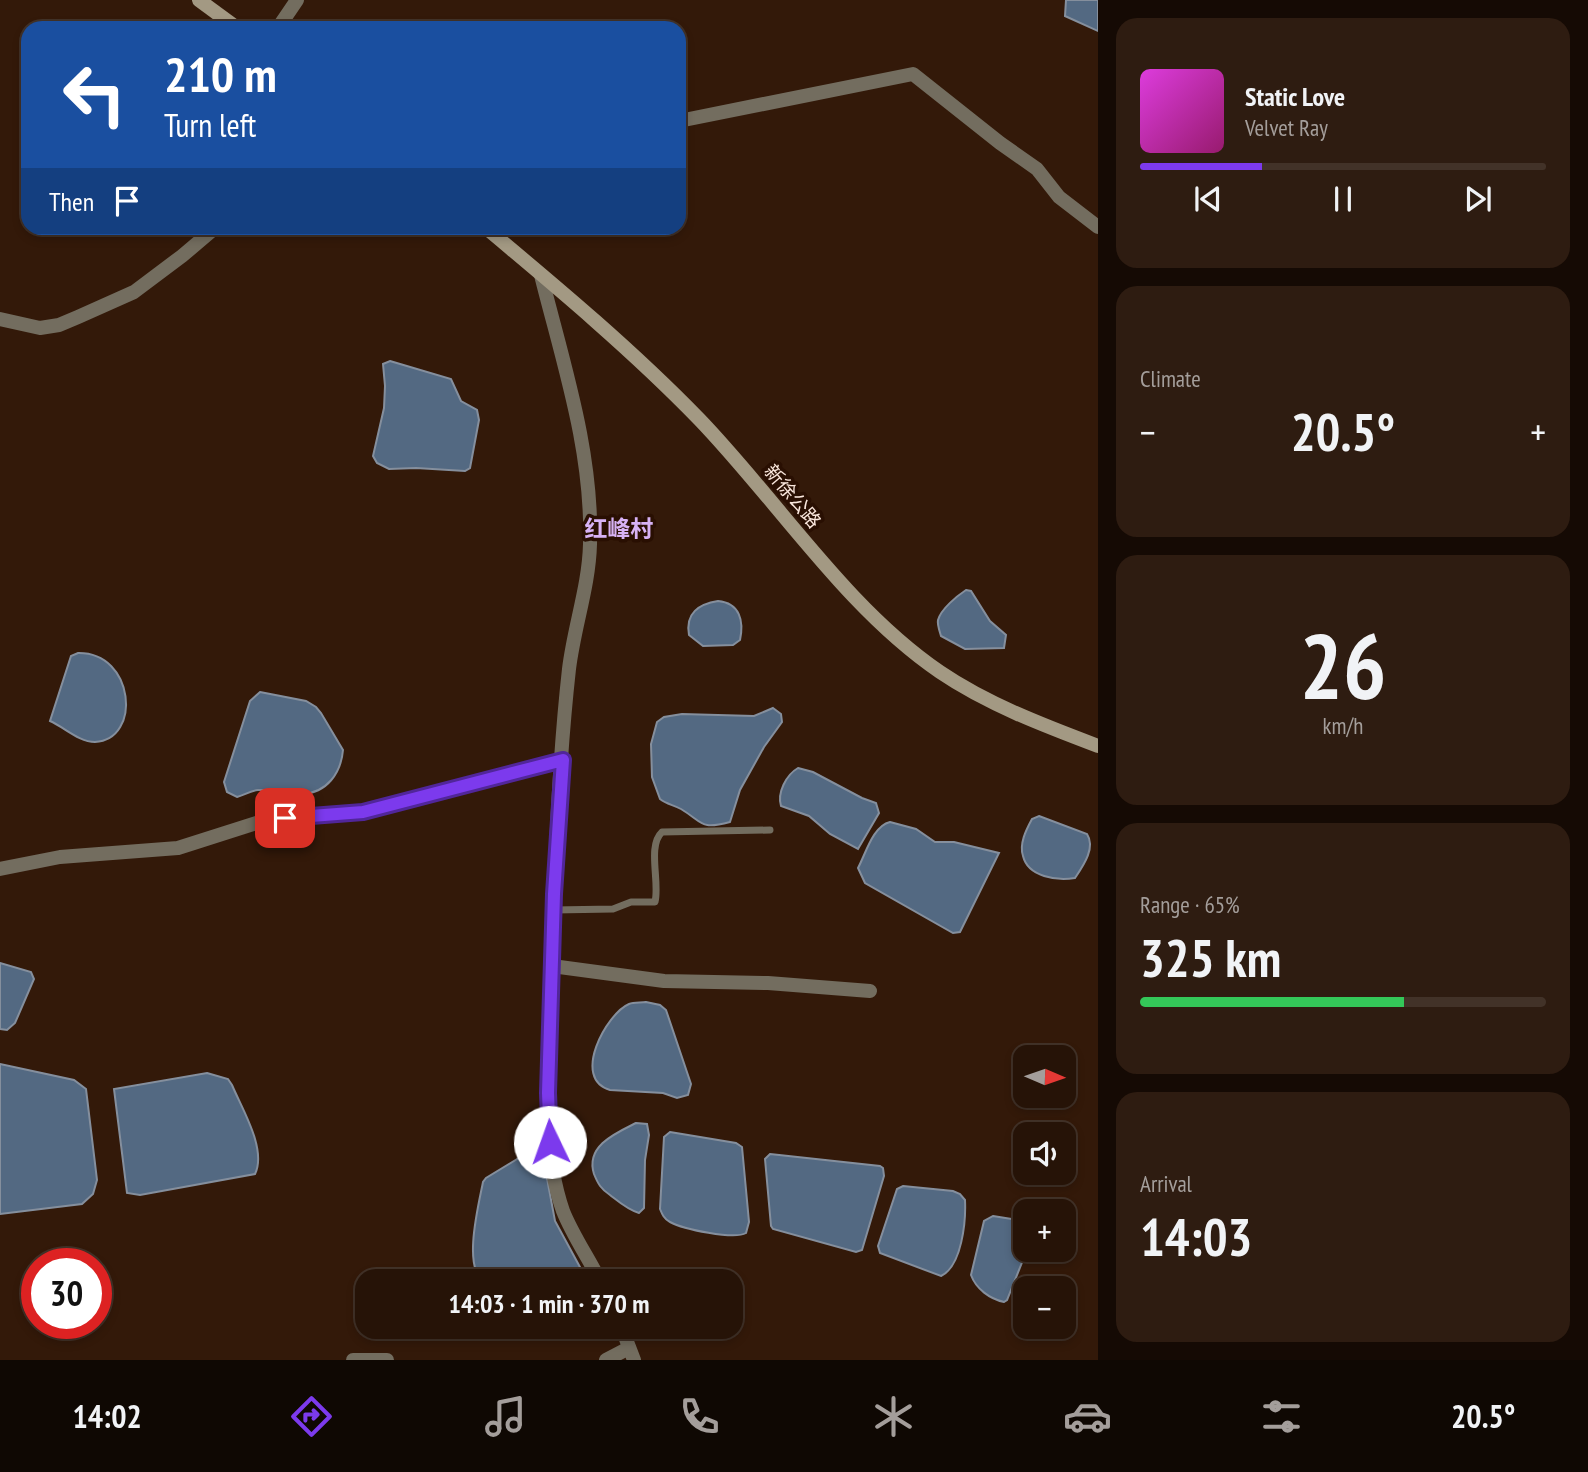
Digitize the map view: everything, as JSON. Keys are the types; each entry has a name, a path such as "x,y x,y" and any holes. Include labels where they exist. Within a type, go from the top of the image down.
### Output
{"main road":[{"path":"199,0 228,21"},
{"name":"新徐公路","path":"494,235 640,362 697,417 863,607 903,644 942,673 992,700 1098,746"}],"street":[{"path":"283,21 297,0"},
{"path":"686,120 913,74 1037,169 1059,197 1098,227"},
{"path":"0,319 40,328 59,325 134,292 207,235"},
{"path":"541,275 579,430 587,471 590,519 589,565 569,668 553,910 548,1118 553,1166 564,1212 594,1269"},
{"path":"0,869 60,857 178,848 267,820 363,812 563,760"},
{"path":"552,966 664,981 768,983 870,991"},
{"path":"606,1360 632,1354"},
{"path":"352,1360 387,1360"}],"lane":[{"path":"553,910 613,909 631,902 654,902 657,892 654,844 662,832 770,830"}],"water":[{"path":"1066,0 1098,0 1098,31 1065,16"},
{"path":"390,361 451,379 461,401 477,410 479,420 470,468 465,471 389,469 377,463 373,456 384,408 383,364"},
{"path":"966,590 971,591 990,621 1006,635 1004,648 965,649 941,636 938,620 942,612"},
{"path":"718,601 731,605 739,614 740,640 733,645 703,646 689,635 691,615 699,607"},
{"path":"78,653 97,656 111,666 121,680 126,696 125,713 120,727 110,738 89,741 50,721 71,656"},
{"path":"260,692 306,701 321,713 343,750 336,774 319,790 291,794 258,790 237,797 227,792 224,782 250,701"},
{"path":"773,708 781,714 782,722 764,747 740,790 730,822 703,824 660,799 652,777 651,744 657,722 664,717 682,714 754,716"},
{"path":"798,768 813,772 876,803 879,813 858,849 830,834 809,816 781,806 780,796 784,785"},
{"path":"1039,816 1087,834 1089,851 1075,878 1044,876 1026,863 1022,851 1024,837 1032,819"},
{"path":"890,822 916,829 935,842 954,842 999,853 960,932 953,933 865,883 858,868 875,834"},
{"path":"0,963 31,972 34,979 15,1023 7,1030 0,1029"},
{"path":"646,1002 660,1005 666,1010 691,1084 688,1095 677,1098 663,1093 610,1090 599,1084 593,1073 596,1047 611,1020 629,1004"},
{"path":"0,1064 74,1080 86,1089 97,1180 93,1194 82,1204 0,1214"},
{"path":"207,1073 228,1079 232,1085 256,1141 258,1164 255,1174 140,1195 127,1193 114,1089"},
{"path":"636,1123 647,1124 649,1135 645,1160 644,1208 639,1213 624,1206 602,1188 592,1164 598,1148 604,1142"},
{"path":"670,1132 736,1143 742,1147 749,1222 746,1233 708,1233 677,1225 665,1218 660,1209 664,1137"},
{"path":"532,1150 537,1150 543,1157 555,1221 581,1269 476,1269 474,1235 483,1182"},
{"path":"770,1154 883,1168 884,1176 862,1250 856,1252 773,1229 765,1159"},
{"path":"903,1186 953,1191 965,1200 965,1219 958,1253 954,1263 941,1276 880,1253 878,1246 897,1189"},
{"path":"993,1216 1013,1219 1013,1262 1022,1262 1017,1276 1013,1276 1013,1285 1004,1302 984,1293 971,1275 984,1221"}],"district":[{"name":"红峰村","path":"619,529"}],"route":[{"path":"285,818 363,812 563,760 554,894 548,1093 550,1142"}]}
